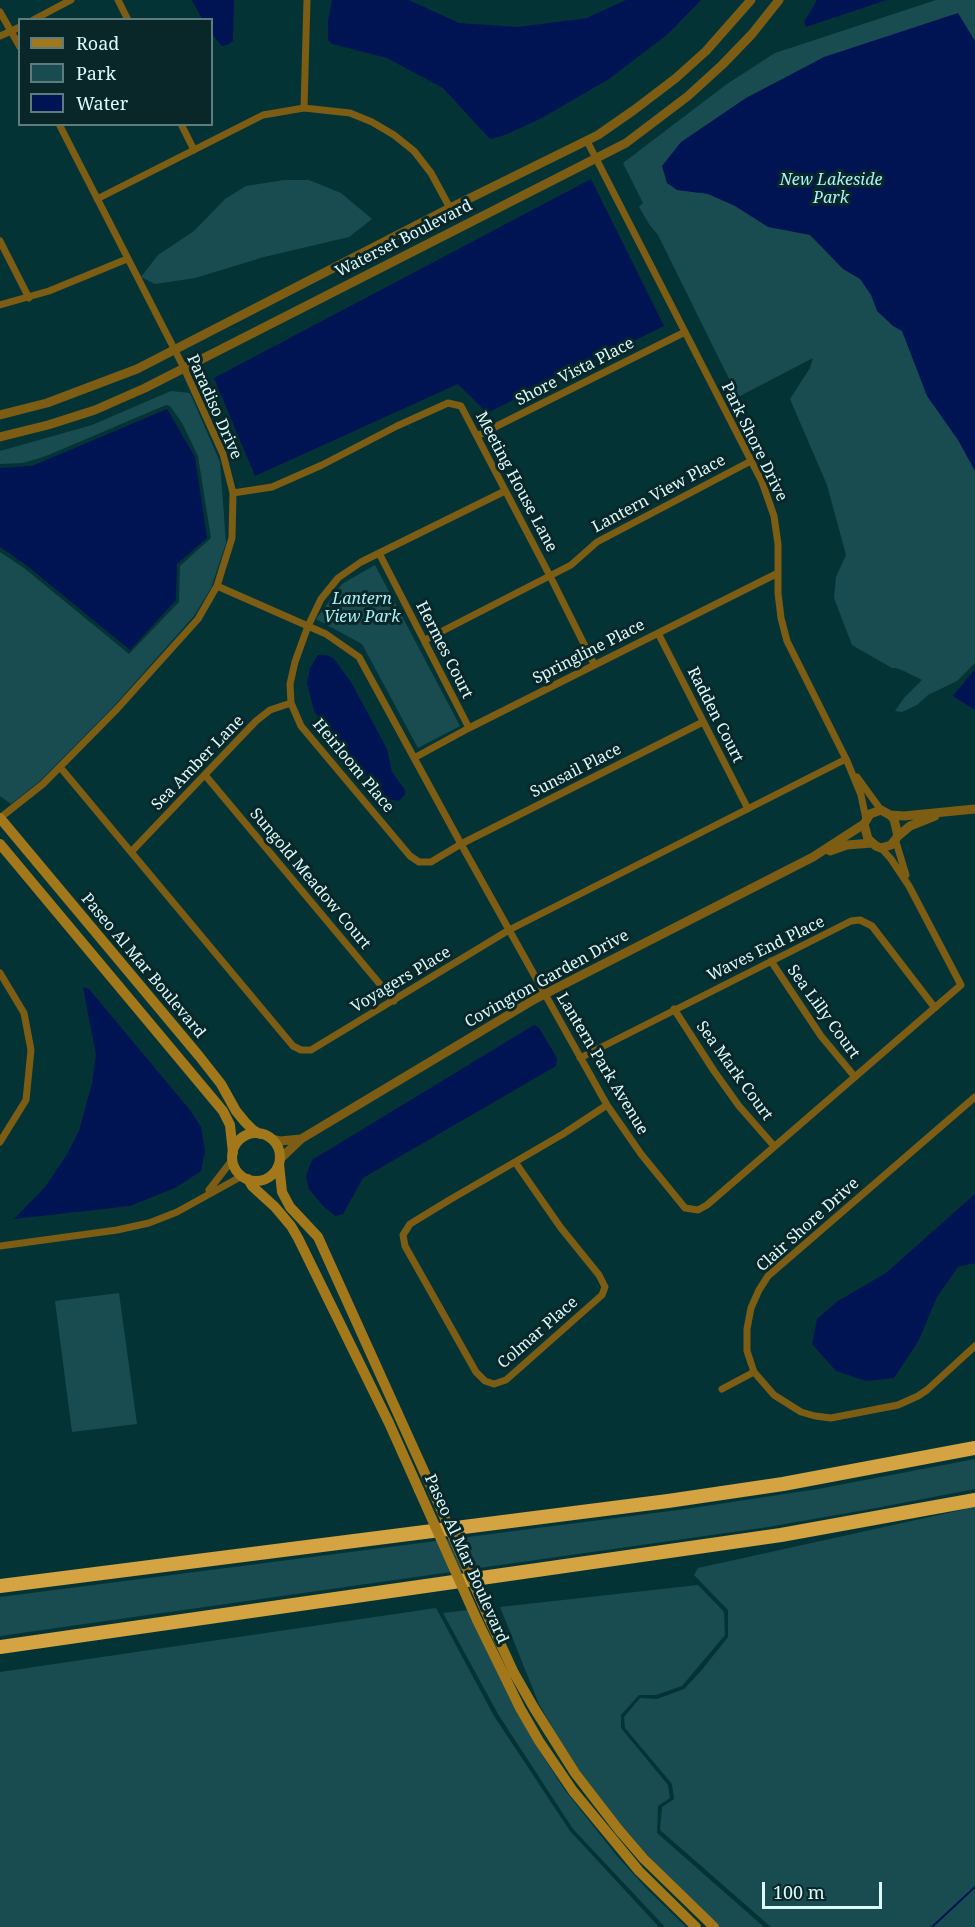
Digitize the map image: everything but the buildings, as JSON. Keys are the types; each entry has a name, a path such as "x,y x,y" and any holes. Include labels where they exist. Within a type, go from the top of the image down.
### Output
{"highway":[{"path":"0,1586 668,1501 783,1484 975,1448"},
{"path":"0,1647 781,1535 975,1500"}],"main road":[{"name":"Paseo Al Mar Boulevard","path":"0,818 199,1056 221,1084 245,1122 260,1134"},
{"name":"Paseo Al Mar Boulevard","path":"0,844 223,1111 230,1125 233,1156"},
{"path":"253,1134 260,1134 271,1139 278,1148 280,1161 276,1171 267,1178 259,1180 245,1177 234,1166 233,1156 237,1143 253,1134"},
{"name":"Paseo Al Mar Boulevard","path":"280,1161 282,1192 291,1207 318,1237 514,1673 560,1750 613,1822 667,1883 714,1927"},
{"name":"Paseo Al Mar Boulevard","path":"245,1177 282,1215 298,1238 389,1423 486,1638 539,1741 573,1791 639,1871 696,1927"}],"street":[{"path":"37,18 71,0"},
{"path":"118,0 127,18"},
{"path":"304,108 307,0"},
{"name":"Waterset Boulevard","path":"0,415 47,403 137,369 450,208 587,141 634,111 676,78 706,51 751,0"},
{"name":"Waterset Boulevard","path":"0,437 95,410 145,388 626,143 688,96 752,34 779,0"},
{"path":"0,12 18,43"},
{"path":"0,36 18,28"},
{"path":"97,199 263,115 304,108 350,113 394,135 414,151 431,173 450,208"},
{"name":"Paradiso Drive","path":"0,818 43,784 60,767 117,709 198,619 218,586 232,538 233,493 223,454 184,368 60,126"},
{"path":"182,126 194,150"},
{"name":"Park Shore Drive","path":"587,141 762,482 774,516 778,544 781,618 787,640 850,768 861,795 865,821"},
{"path":"0,241 29,298"},
{"path":"0,305 29,298 127,259"},
{"name":"Shore Vista Place","path":"477,436 685,332"},
{"name":"Meeting House Lane","path":"233,493 272,487 448,403 461,406 594,664"},
{"name":"Lantern View Place","path":"425,640 571,565 597,542 752,461"},
{"name":"Heirloom Place","path":"461,844 425,864 410,856 301,726 291,703 290,684 294,662 308,626 321,599 338,578 380,553 505,491"},
{"name":"Hermes Court","path":"380,553 468,728"},
{"name":"Springline Place","path":"414,758 468,728 778,573"},
{"name":"Lantern Park Avenue","path":"218,586 326,634 359,657 607,1105 641,1154 685,1208 698,1210 707,1205 961,985 909,886"},
{"name":"Radden Court","path":"658,633 748,809"},
{"name":"Sea Amber Lane","path":"131,852 256,721 270,710 291,703"},
{"name":"Sunsail Place","path":"461,844 703,722"},
{"name":"Voyagers Place","path":"60,767 294,1046 301,1050 311,1050 509,930 846,759"},
{"name":"Park Shore Drive","path":"850,768 886,812"},
{"name":"Sungold Meadow Court","path":"205,775 394,1000"},
{"path":"886,812 904,816 975,809"},
{"path":"881,848 888,847 910,826 949,811"},
{"path":"886,812 897,824 897,839 909,886"},
{"name":"Covington Garden Drive","path":"280,1161 301,1139 544,994 813,857 856,831 872,813 886,812"},
{"path":"865,821 866,835 891,859 909,886"},
{"name":"Covington Garden Drive","path":"813,857 847,845 872,843"},
{"name":"Waves End Place","path":"580,1058 851,921 867,922 879,934 935,1008"},
{"name":"Sea Lilly Court","path":"771,961 821,1036 855,1077"},
{"path":"0,974 24,1013 31,1050 26,1100 0,1142"},
{"name":"Sea Mark Court","path":"674,1009 739,1106 774,1146"},
{"name":"Clair Shore Drive","path":"975,1097 768,1276 751,1308 747,1329 747,1351 754,1372 774,1395 801,1412 831,1418 898,1405 918,1396 975,1346"},
{"name":"Colmar Place","path":"515,1162 561,1228 599,1275 605,1287 602,1295 506,1380 494,1384 485,1381 476,1372 405,1246 403,1235 410,1224 515,1162 563,1134 607,1105"},
{"path":"271,1139 280,1141 301,1139"},
{"path":"205,1195 233,1156"},
{"path":"0,1246 134,1227 177,1212 205,1195 245,1177"},
{"path":"722,1389 754,1372"}],"green space":[{"name":"New Lakeside Park","path":"936,0 975,0 975,663 957,681 928,695 917,705 902,712 895,711 922,680 892,668 852,645 834,598 836,577 846,555 827,485 790,399 810,368 813,358 738,397 658,235 639,207 643,203 623,163 727,84 775,53"},
{"path":"284,180 309,180 341,193 372,219 349,237 264,257 195,278 155,284 141,277 158,255 194,231 225,199 246,186"},
{"path":"171,391 190,393 220,462 226,543 211,588 194,616 114,706 40,781 11,804 0,796 0,552 24,568 129,654 179,602 180,566 211,538 198,456 182,423 170,406 166,405 46,456 23,463 0,464 0,451 92,425"},
{"name":"Lantern View Park","path":"375,565 460,726 418,748 362,644 316,619 342,584"},
{"path":"119,1293 137,1424 72,1432 55,1301"},
{"path":"975,1459 975,1489 876,1508 768,1527 0,1636 0,1597 686,1509 818,1489"},
{"path":"975,1507 975,1927 771,1927 660,1830 662,1807 674,1799 672,1784 625,1728 624,1717 640,1698 657,1699 684,1689 728,1637 728,1610 694,1575 698,1568"},
{"path":"698,1585 724,1612 725,1635 682,1686 656,1695 639,1695 621,1715 621,1728 668,1785 670,1798 658,1806 657,1833 764,1927 718,1927 623,1827 579,1770 539,1704 500,1607"},
{"path":"436,1608 494,1716 570,1831 659,1927 0,1927 0,1672"},
{"path":"468,1610 506,1691 532,1739 564,1789 617,1856 686,1927 665,1927 573,1829 498,1714 443,1613"}],"water":[{"path":"192,0 234,0 233,41 222,46 213,35 213,18 201,18"},
{"path":"332,0 409,0 459,23 518,27 587,18 626,0 701,0 668,34 609,79 540,119 505,135 490,139 443,88 387,58 332,44 328,40 328,21"},
{"path":"817,0 887,0 806,27 804,22"},
{"name":"New Lakeside Park","path":"958,13 975,41 975,471 958,440 927,396 902,331 877,311 871,295 860,279 843,269 810,235 768,227 735,206 708,194 677,190 667,183 662,166 681,142 746,98 824,57"},
{"path":"591,179 664,326 487,413 458,384 255,476 214,378"},
{"path":"167,409 195,457 207,538 177,564 176,600 130,650 26,565 0,547 0,468 32,466"},
{"path":"318,655 327,655 334,659 351,682 387,749 392,772 405,790 405,794 399,801 389,799 382,793 351,760 314,711 307,683 310,668"},
{"path":"975,669 975,710 953,696"},
{"path":"83,987 89,989 190,1110 201,1127 205,1151 201,1171 177,1187 130,1206 14,1219 45,1187 66,1156 79,1131 92,1083 96,1055"},
{"path":"534,1025 539,1028 557,1058 556,1066 363,1178 343,1214 336,1216 324,1207 309,1189 306,1176 312,1160"},
{"path":"975,1194 975,1263 958,1267 937,1297 919,1340 894,1378 866,1381 836,1371 812,1344 817,1319 838,1301 886,1273"}],"waterway":[{"path":"932,1927 975,1887"}]}
